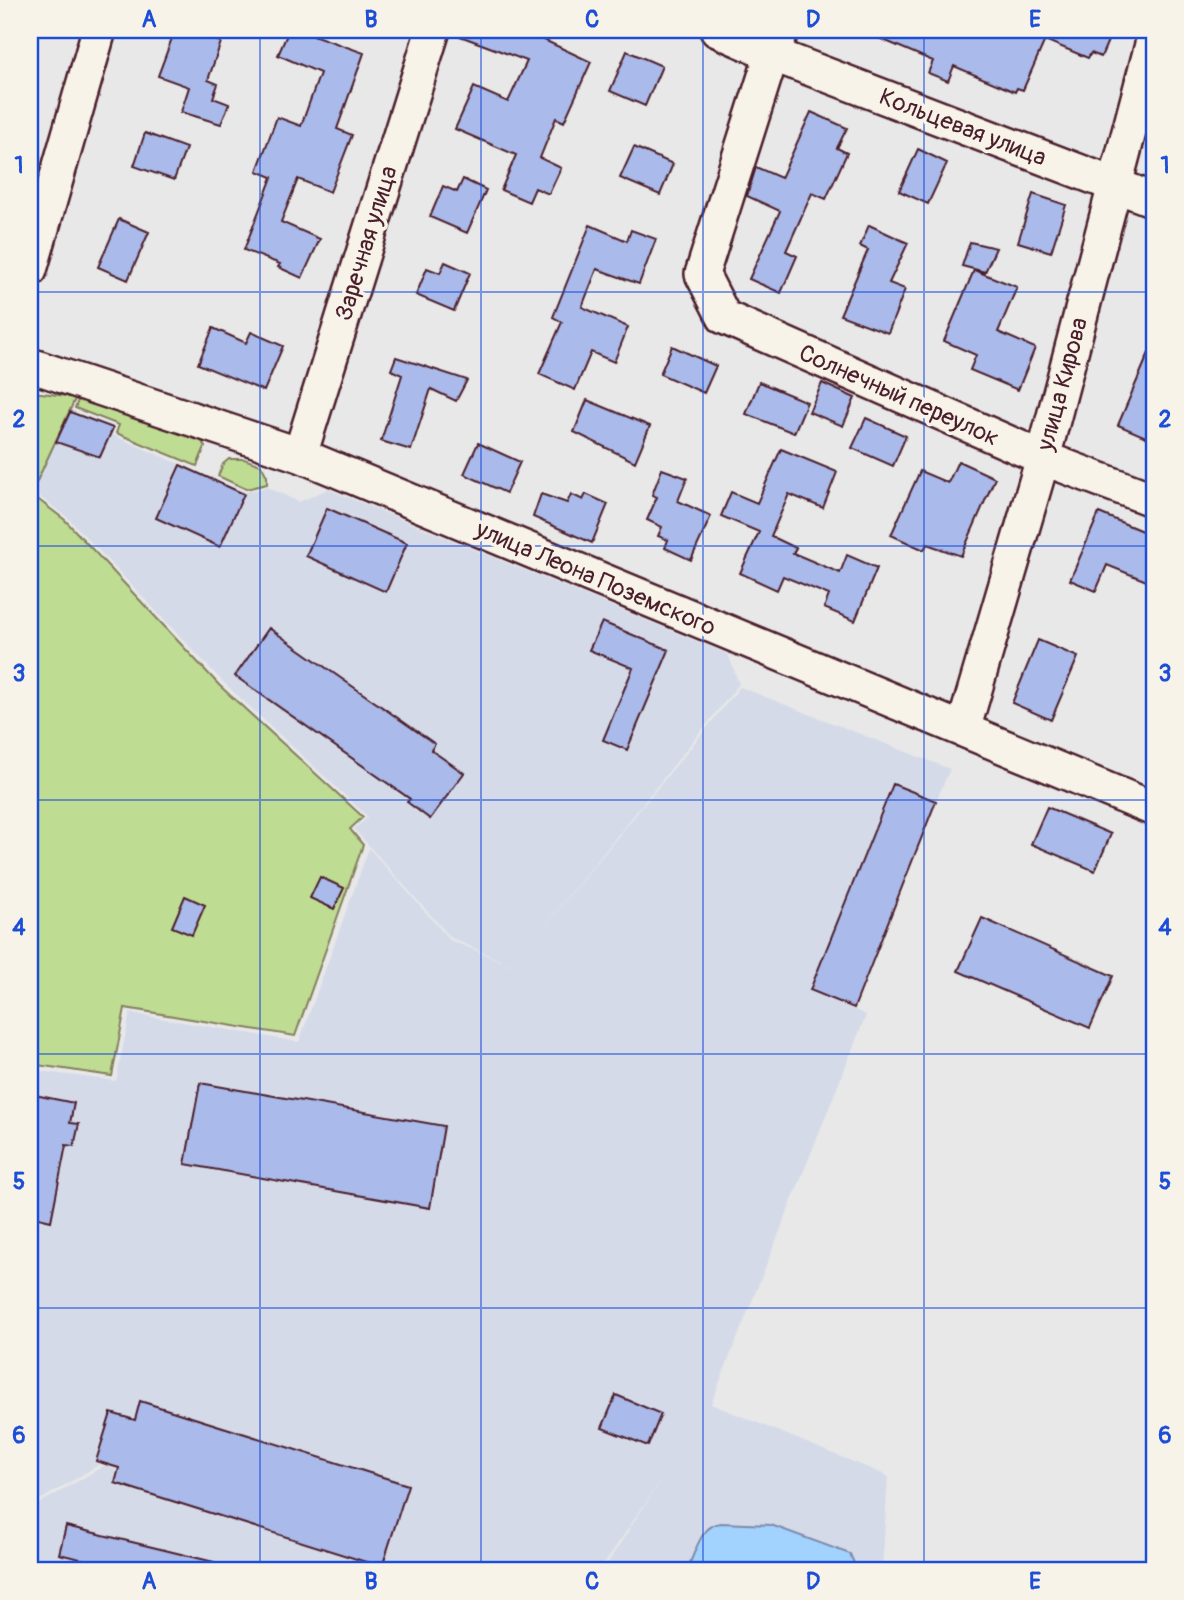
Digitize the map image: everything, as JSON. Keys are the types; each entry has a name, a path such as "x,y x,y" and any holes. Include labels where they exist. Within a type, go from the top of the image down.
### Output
{"street":[{"path":"30,270 99,30"},
{"name":"Заречная улица","path":"300,455 433,30"},
{"name":"Кольцевая улица","path":"717,30 777,42 1154,200"},
{"name":"улица Кирова","path":"963,730 1043,458 1154,37"},
{"name":"Солнечный переулок","path":"777,42 702,274 724,317 1043,458 1154,500"},
{"name":"улица Леона Поземского","path":"30,365 300,455 1154,810"}],"shaded area":[{"path":"69,410 115,427 112,435 245,492 267,487 299,502 328,489 728,654 739,684 535,938 740,687 950,769 936,801 892,784 810,990 866,1015 711,1404 888,1476 882,1570 603,1570 663,1477 600,1570 400,1570 383,1565 408,1486 140,1402 134,1419 111,1413 96,1461 102,1463 30,1506 30,1070 116,1081 130,1013 299,1042 369,848 450,940 513,966 451,938 354,829 368,817 223,682 67,517 32,491"},
{"path":"105,1465 117,1470 114,1484 389,1570 30,1570 30,1509"}],"green space":[{"path":"32,392 76,397 31,494 65,520 220,686 363,817 350,829 363,845 295,1036 125,1008 112,1076 30,1064 30,396"},
{"path":"79,398 198,434 205,447 197,466 116,433 119,425 75,408"},
{"path":"229,459 244,459 261,465 267,476 267,484 246,489 218,476 223,464"}],"water":[{"path":"714,1525 771,1525 850,1554 857,1570 687,1570 703,1535"}],"building":[{"path":"175,30 190,30 221,42 208,80 218,84 213,98 229,104 221,124 181,112 189,87 158,76"},
{"path":"289,30 316,30 313,35 364,53 337,129 352,135 330,192 298,179 281,222 320,239 302,278 278,267 280,264 244,250 272,177 257,171 277,117 301,126 320,73 278,55"},
{"path":"452,30 523,30 591,62 564,122 556,118 540,158 561,168 549,194 535,188 529,202 501,190 516,155 455,129 474,87 508,102 527,61 452,33"},
{"path":"860,30 1101,30 1100,32 1110,36 1101,57 1091,53 1088,58 1045,40 1023,90 1017,88 1015,92 954,66 948,81 928,73 933,61"},
{"path":"627,51 662,66 645,106 610,91"},
{"path":"811,112 847,128 837,148 847,153 826,199 812,193 786,251 797,256 781,293 749,279 780,211 747,196 756,167 781,178"},
{"path":"145,133 186,148 174,180 134,166"},
{"path":"634,147 673,164 660,195 620,178"},
{"path":"918,149 947,163 928,204 899,191"},
{"path":"463,179 486,190 467,233 430,217 443,186 457,192"},
{"path":"1033,194 1066,205 1051,252 1018,242"},
{"path":"119,219 149,232 128,280 98,267"},
{"path":"590,225 627,241 631,230 656,239 639,284 597,269 582,307 628,327 614,362 591,352 575,390 539,374 562,322 553,317"},
{"path":"869,225 908,243 889,283 905,289 888,333 840,315 868,250 860,246"},
{"path":"970,242 996,248 985,272 962,266"},
{"path":"445,262 470,273 454,311 416,295 427,268 440,273"},
{"path":"974,270 1017,287 998,332 1035,348 1018,390 970,370 976,355 944,341"},
{"path":"213,328 246,343 251,332 283,346 264,391 198,364"},
{"path":"1154,341 1154,422 1148,438 1118,425"},
{"path":"672,346 716,366 704,393 660,374"},
{"path":"396,357 467,380 456,401 431,389 411,450 381,441 402,375 391,370"},
{"path":"759,382 807,402 794,433 746,414"},
{"path":"822,383 855,398 843,426 809,412"},
{"path":"587,400 650,426 635,462 574,432"},
{"path":"70,412 113,428 100,457 56,442"},
{"path":"866,418 906,436 893,466 852,448"},
{"path":"478,443 520,462 506,493 464,474"},
{"path":"781,449 837,472 823,508 789,494 771,536 796,548 793,553 840,573 847,555 877,568 855,621 824,608 829,595 783,576 777,590 740,573 759,532 721,516 731,492 757,503"},
{"path":"958,461 995,478 961,556 927,544 924,550 891,535 920,471 948,483"},
{"path":"180,465 244,494 220,547 156,518"},
{"path":"662,469 687,478 678,501 711,516 691,560 665,548 668,540 658,536 662,527 647,520 657,497 652,495"},
{"path":"541,494 567,503 571,494 583,500 586,494 608,504 592,543 533,517"},
{"path":"327,508 407,543 386,592 306,556"},
{"path":"1099,513 1154,536 1154,584 1107,565 1096,591 1070,580"},
{"path":"602,622 669,650 627,750 603,740 633,668 589,650"},
{"path":"269,628 435,744 431,750 464,773 430,819 407,802 410,799 235,676"},
{"path":"1038,640 1078,657 1051,720 1012,703"},
{"path":"893,784 936,801 854,1008 810,990"},
{"path":"1047,807 1111,834 1095,871 1031,844"},
{"path":"320,877 344,888 334,909 310,898"},
{"path":"185,896 205,905 192,935 172,927"},
{"path":"982,918 1113,976 1090,1028 958,971"},
{"path":"200,1083 444,1126 430,1208 185,1164"},
{"path":"30,1094 74,1103 70,1123 79,1124 74,1146 66,1145 51,1221 30,1216"},
{"path":"616,1395 661,1414 648,1446 602,1428"},
{"path":"140,1401 408,1485 382,1567 115,1483 119,1468 96,1461 111,1413 135,1420"},
{"path":"66,1526 214,1562 213,1570 127,1570 59,1554"}]}
